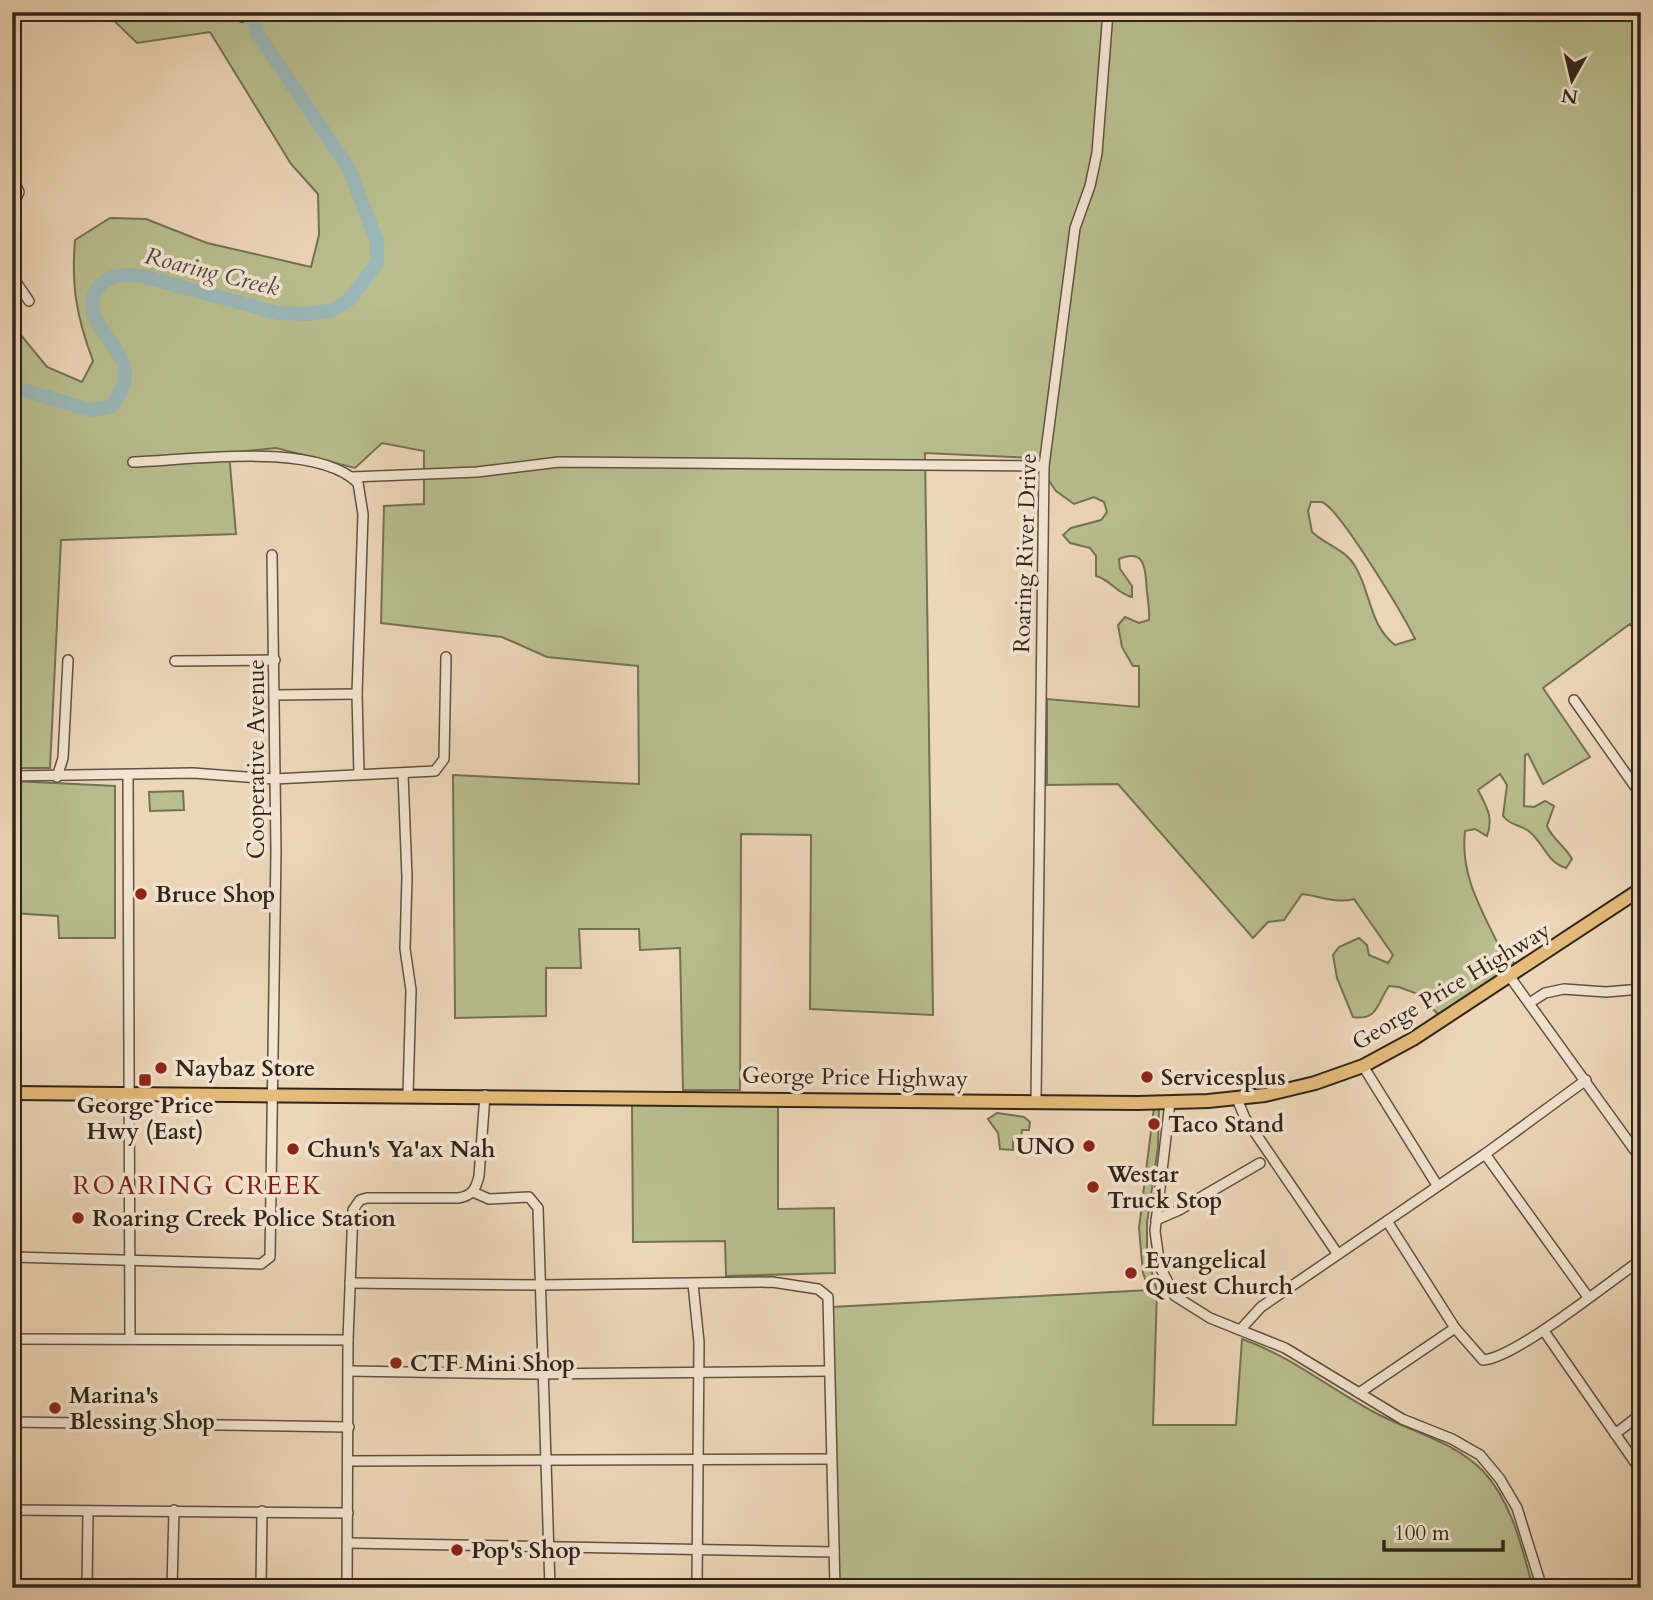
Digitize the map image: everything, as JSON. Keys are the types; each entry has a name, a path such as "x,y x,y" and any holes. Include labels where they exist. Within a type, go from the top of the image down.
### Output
{"highway":[{"name":"George Price Highway","path":"12,1093 1170,1102 1237,1099 1289,1090 1363,1066 1413,1039 1641,889"}],"street":[{"name":"Roaring River Drive","path":"1036,1100 1044,467 1075,228 1090,186 1097,153 1108,12"},
{"path":"12,177 19,192 12,207"},
{"path":"12,276 29,301"},
{"path":"133,462 279,455 338,469 352,477 361,492 363,514 357,694 359,774"},
{"path":"352,477 467,473 559,462 1044,467"},
{"name":"Cooperative Avenue","path":"131,1260 261,1264 270,1257 276,851 272,555"},
{"path":"12,776 193,773 274,779 435,771 442,766 446,657"},
{"path":"57,777 63,758 68,660"},
{"path":"175,661 275,660"},
{"path":"275,695 357,694"},
{"path":"1574,700 1641,795"},
{"path":"403,774 407,877 405,949 411,990 408,1095"},
{"path":"128,775 130,1338"},
{"path":"1510,976 1641,1159"},
{"path":"1531,1002 1545,993 1564,989 1606,992 1641,989"},
{"path":"1363,1066 1437,1185"},
{"path":"1241,1329 1261,1307 1337,1252 1485,1154 1586,1080"},
{"path":"473,1192 479,1176 485,1095"},
{"path":"1237,1099 1245,1118 1337,1252"},
{"path":"1170,1102 1156,1220 1160,1267 1175,1296 1195,1311 1285,1348 1402,1419 1468,1447 1488,1464 1522,1519 1542,1588"},
{"path":"1485,1154 1588,1297"},
{"path":"1156,1220 1179,1210 1260,1163"},
{"path":"347,1588 348,1340 351,1218 355,1204 360,1200 458,1198 473,1192 489,1199 523,1196 536,1204 550,1588"},
{"path":"1387,1220 1455,1328 1483,1360 1496,1358 1544,1331 1641,1260"},
{"path":"12,1257 131,1260"},
{"path":"350,1283 541,1286 772,1282 818,1289 828,1297 835,1588"},
{"path":"694,1284 698,1371 697,1588"},
{"path":"1359,1393 1455,1328"},
{"path":"1544,1331 1641,1471"},
{"path":"12,1339 348,1340"},
{"path":"349,1371 541,1374 829,1371"},
{"path":"1615,1434 1641,1414"},
{"path":"12,1422 349,1427"},
{"path":"349,1461 545,1458 831,1459"},
{"path":"12,1510 348,1513"},
{"path":"172,1588 174,1510"},
{"path":"87,1588 88,1511"},
{"path":"261,1511 261,1588"},
{"path":"348,1543 834,1552"},
{"path":"1629,1588 1641,1582"}],"green space":[{"path":"105,12 1641,12 1641,639 1630,624 1543,688 1590,757 1543,784 1528,754 1525,755 1524,806 1534,807 1545,801 1554,806 1547,826 1572,859 1566,868 1550,858 1528,830 1509,822 1503,816 1507,785 1500,774 1478,790 1490,823 1487,836 1475,829 1465,831 1468,876 1498,944 1501,942 1515,965 1438,1014 1426,1003 1431,999 1389,986 1372,1013 1361,1018 1353,1017 1337,978 1333,955 1339,947 1359,938 1367,945 1369,955 1388,963 1393,955 1354,899 1334,900 1302,894 1284,920 1268,922 1253,938 1118,784 1047,785 1047,699 1139,707 1139,666 1133,666 1122,647 1118,625 1125,617 1139,623 1149,620 1149,613 1145,570 1140,559 1128,556 1119,559 1120,569 1132,586 1132,597 1096,576 1096,556 1090,548 1070,543 1063,535 1071,528 1101,520 1107,512 1104,502 1094,497 1074,504 1056,491 1033,458 925,453 933,1015 810,1009 811,835 741,834 740,1090 683,1090 680,948 640,950 639,929 579,929 581,968 546,968 546,1016 455,1018 453,775 639,784 638,666 547,657 502,637 381,623 384,506 424,504 424,451 382,443 355,468 276,448 229,453 236,534 61,540 50,768 12,768 12,324 47,367 82,382 93,361 76,302 75,240 110,218 146,219 207,243 311,267 319,235 318,194 291,164 210,32 137,43","holes":["1311,502 1322,502 1343,523 1386,588 1415,639 1395,645 1386,637 1375,618 1360,576 1351,560 1312,532 1308,511"]},
{"path":"12,781 115,786 115,938 59,938 58,916 12,913"},
{"path":"183,791 184,810 150,811 149,792"},
{"path":"632,1103 778,1104 778,1209 834,1208 835,1273 726,1276 725,1241 633,1242"},
{"path":"1154,1107 1159,1107 1158,1147 1147,1223 1147,1256 1157,1290 1153,1425 1236,1425 1242,1339 1260,1346 1372,1411 1445,1444 1483,1471 1509,1511 1533,1588 837,1588 832,1307 1149,1290 1143,1273 1139,1228"},
{"path":"997,1113 1024,1117 1030,1122 1029,1130 1022,1130 1021,1138 1013,1138 1013,1150 1000,1149 998,1133 988,1119"}],"waterway":[{"name":"Roaring Creek","path":"12,383 16,388 91,410 112,406 123,385 125,371 93,309 93,298 98,288 112,277 142,276 278,313 307,314 330,311 349,300 377,263 377,241 348,167 257,33 252,12"}],"place":[{"name":"Bruce Shop","path":"141,894"},
{"name":"Naybaz Store","path":"161,1068"},
{"name":"Servicesplus","path":"1147,1077"},
{"name":"George Price Hwy (East)","path":"145,1080"},
{"name":"Taco Stand","path":"1154,1124"},
{"name":"UNO","path":"1089,1146"},
{"name":"Chun's Ya'ax Nah","path":"293,1149"},
{"name":"Westar Truck Stop","path":"1093,1187"},
{"name":"Roaring Creek Police Station","path":"78,1218"},
{"name":"Evangelical Quest Church","path":"1131,1273"},
{"name":"CTF Mini Shop","path":"396,1363"},
{"name":"Marina's Blessing Shop","path":"55,1408"},
{"name":"Pop's Shop","path":"457,1550"}],"district":[{"name":"ROARING CREEK","path":"198,1185"}]}
